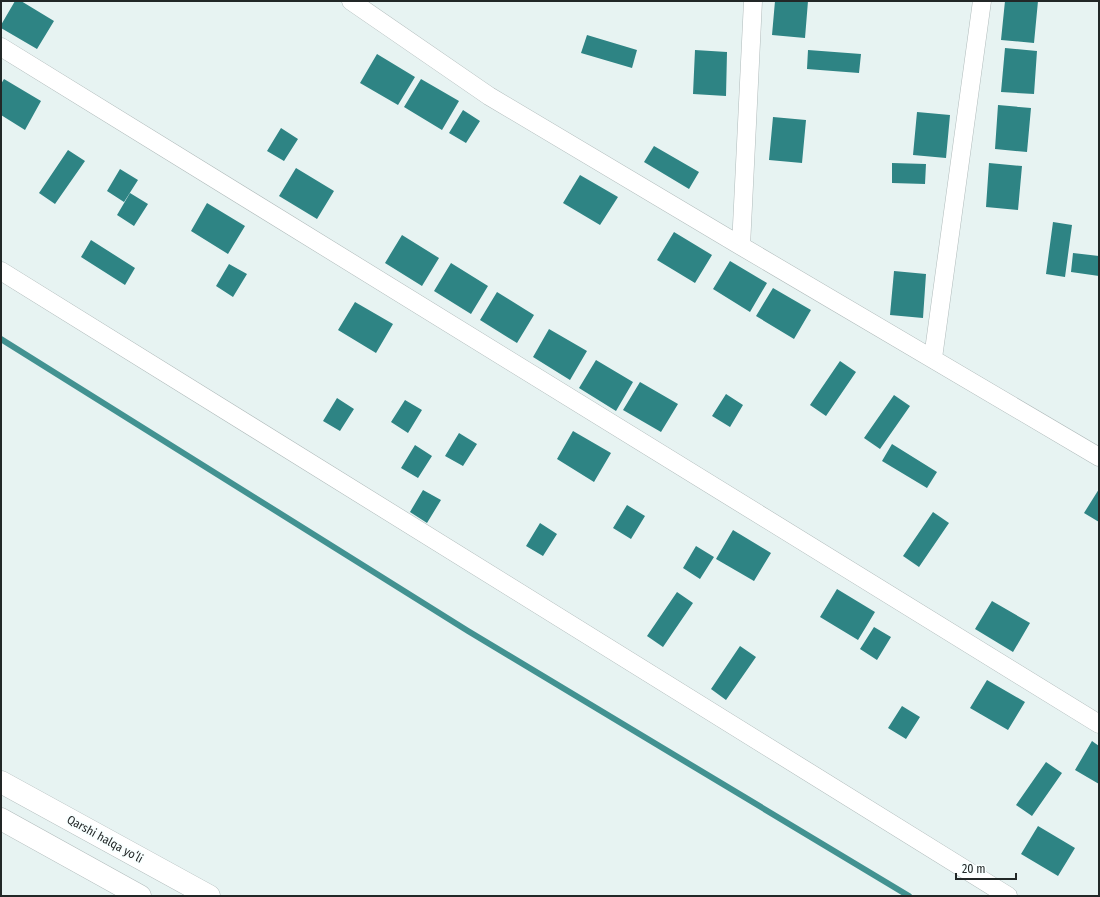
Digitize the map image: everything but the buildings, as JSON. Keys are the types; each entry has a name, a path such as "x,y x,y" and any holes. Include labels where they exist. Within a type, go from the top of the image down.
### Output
{"highway":[{"name":"Qarshi halqa yoʻli","path":"1,782 209,896"},
{"path":"1,819 140,896"}],"street":[{"path":"351,1 489,96 1099,457"},
{"path":"741,246 753,1"},
{"path":"933,358 982,1"},
{"path":"1,47 1099,724"},
{"path":"1,271 1008,896"}],"waterway":[{"path":"1,339 468,631 909,896"}]}
